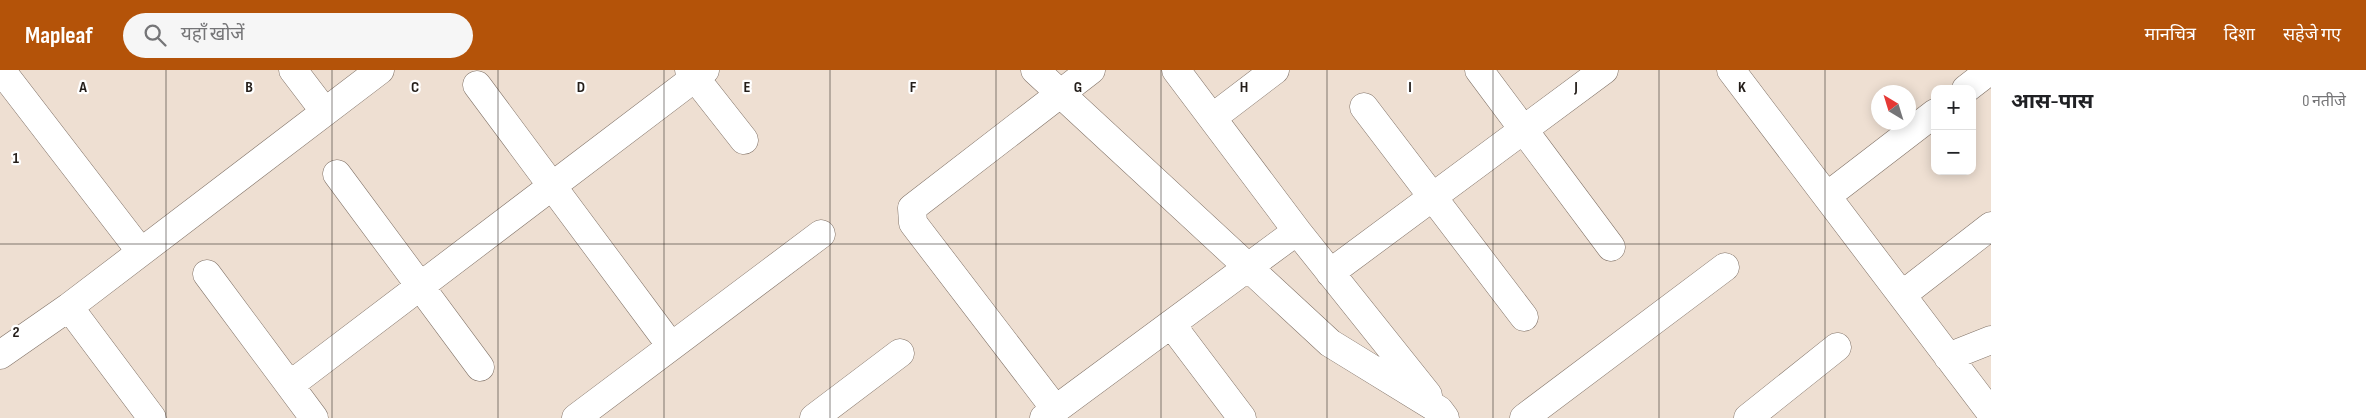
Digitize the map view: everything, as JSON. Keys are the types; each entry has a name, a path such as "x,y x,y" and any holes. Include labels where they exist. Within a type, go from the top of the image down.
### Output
{"street":[{"path":"1,70 141,252"},
{"path":"293,70 325,112"},
{"path":"0,354 69,307 380,70"},
{"path":"1035,70 1330,343 1446,415"},
{"path":"1092,70 912,208 911,214 913,223 1050,414 1296,231"},
{"path":"1176,70 1296,231 1446,415"},
{"path":"1212,118 1275,70"},
{"path":"1479,70 1611,247"},
{"path":"1330,272 1604,70"},
{"path":"1731,70 1991,413"},
{"path":"1971,85 1988,72"},
{"path":"290,385 552,186 696,73 744,140"},
{"path":"477,85 671,346"},
{"path":"1364,107 1524,316"},
{"path":"1827,196 1931,116"},
{"path":"336,174 480,367"},
{"path":"1902,294 1991,226"},
{"path":"576,418 821,234"},
{"path":"1524,418 1725,266"},
{"path":"207,274 314,418"},
{"path":"69,307 152,418"},
{"path":"1171,324 1242,418"},
{"path":"1948,357 1991,340"},
{"path":"1748,418 1838,347"},
{"path":"814,418 900,353"}]}
